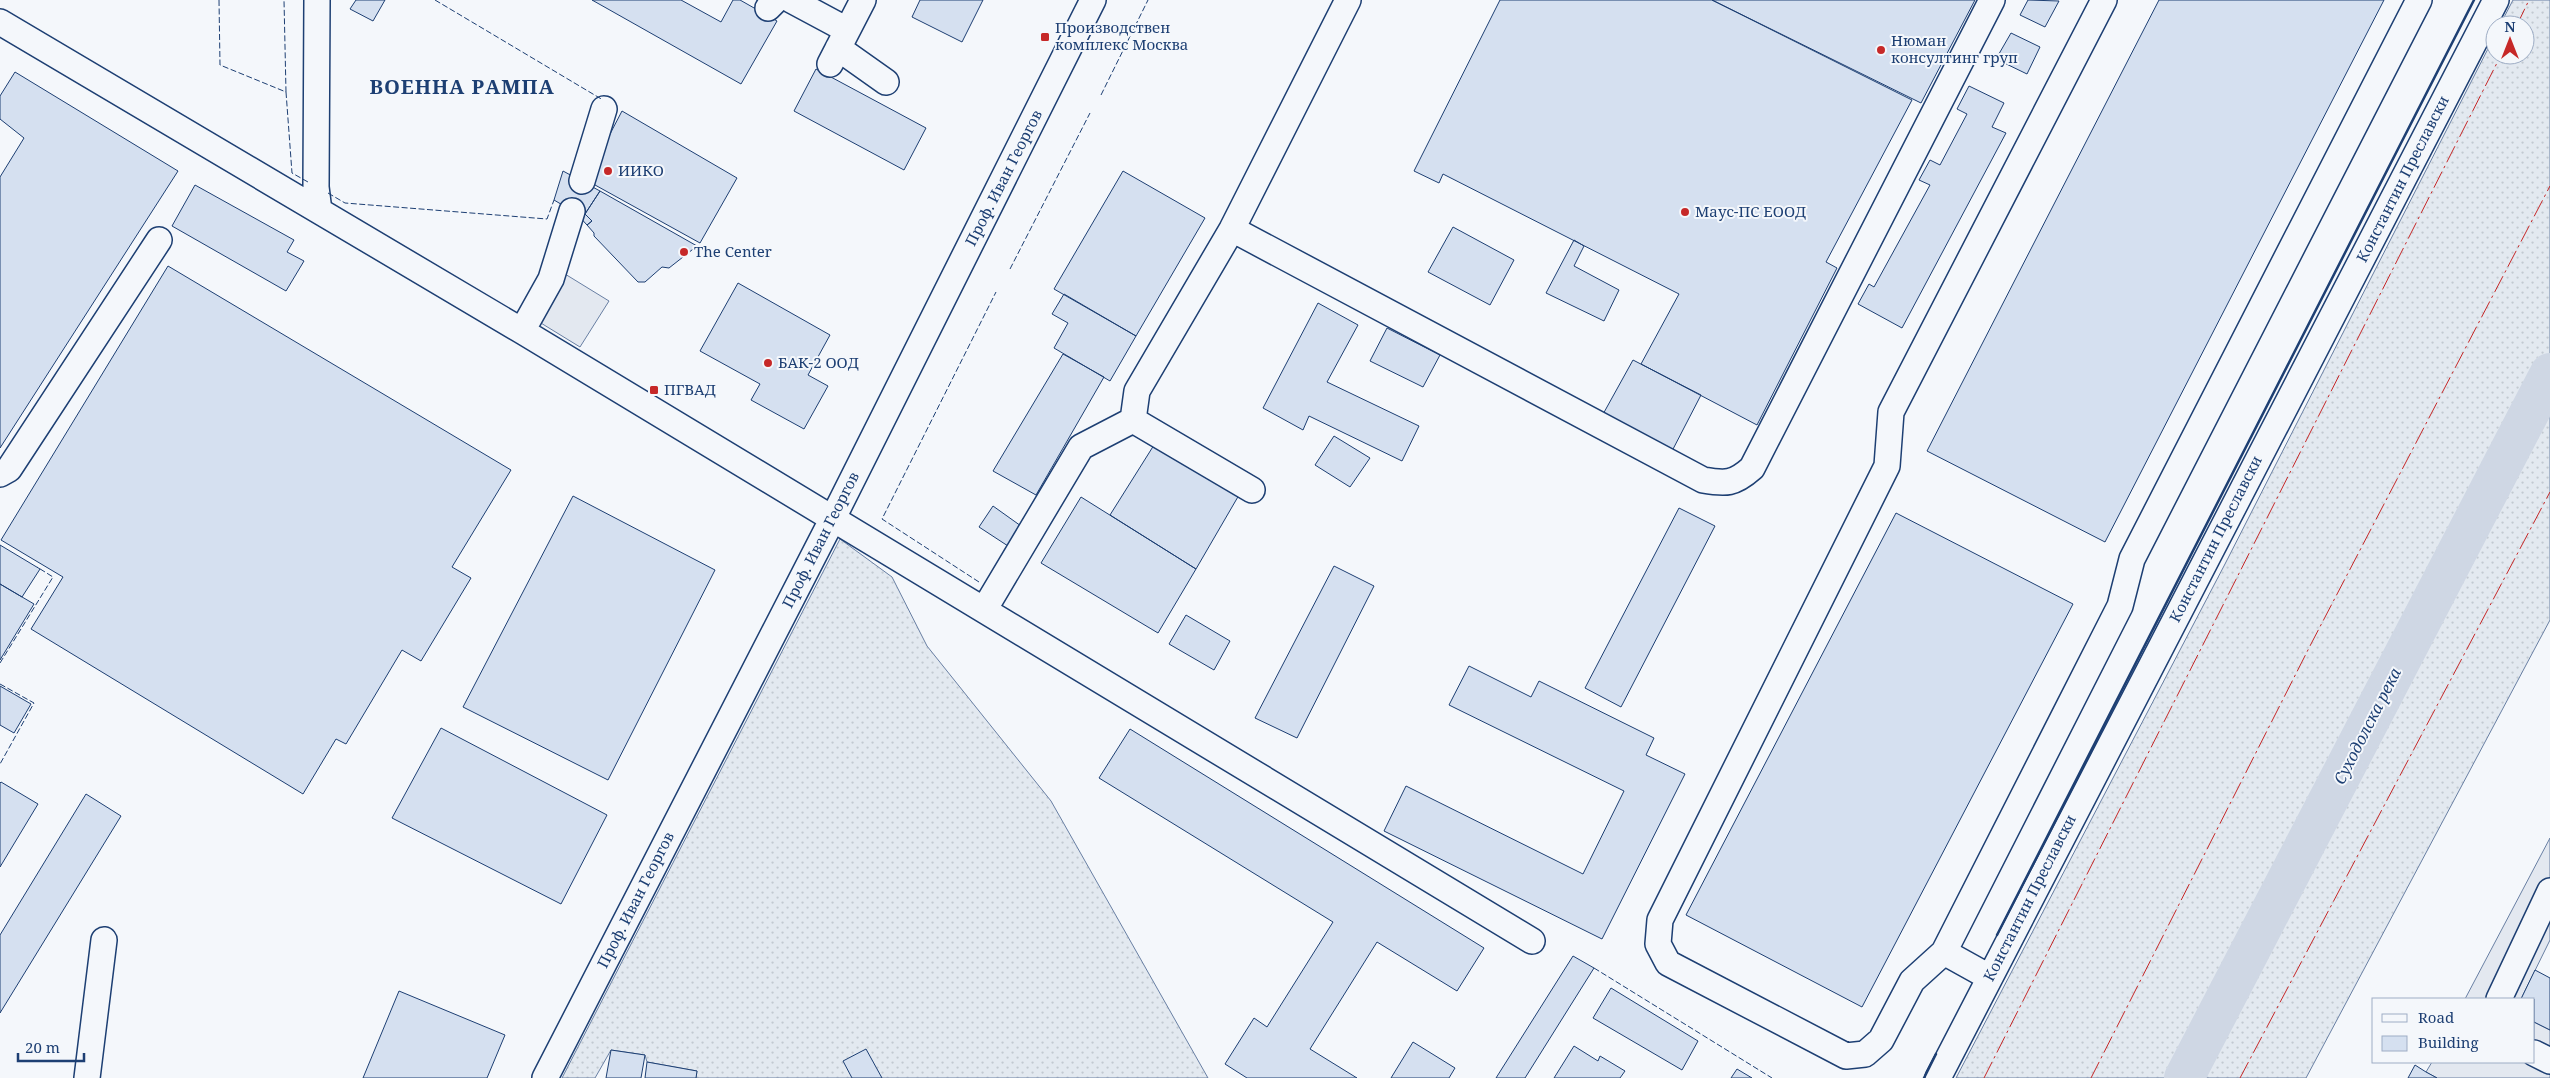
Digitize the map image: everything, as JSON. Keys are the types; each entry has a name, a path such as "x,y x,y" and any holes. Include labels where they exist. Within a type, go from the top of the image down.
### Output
{"street":[{"path":"317,0 316,187 319,211"},
{"path":"791,0 838,47 886,82"},
{"path":"838,47 863,0"},
{"name":"Проф. Иван Георгов","path":"545,1078 832,518 1094,0"},
{"path":"1133,420 1137,391 1232,229 1348,0"},
{"path":"1232,229 1703,480 1721,483 1739,480 1752,468 1992,0"},
{"path":"2104,0 1891,412 1886,466 1660,920 1658,944 1668,963 1846,1056 1865,1054 1881,1040 1912,981 1944,952 2120,606 2132,559 2418,0"},
{"name":"Константин Преславски","path":"1938,1078 2496,0"},
{"path":"0,22 522,331 1532,941"},
{"path":"582,181 604,109"},
{"path":"522,331 551,279 572,211"},
{"path":"0,474 9,469 159,240"},
{"path":"984,610 1081,447 1133,420"},
{"path":"1133,420 1252,490"},
{"path":"2499,998 2550,891"},
{"path":"87,1078 104,940"},
{"path":"1944,952 1990,977"},
{"path":"2535,1054 2550,1061"}],"shaded area":[{"path":"2513,0 2550,0 2550,620 2306,1078 1956,1078 2225,564 2485,55 2485,65 2535,65 2535,15 2505,15"},
{"path":"565,274 609,301 580,347 536,320"},
{"path":"840,539 892,577 927,646 1051,801 1208,1078 696,1078 697,1071 647,1062 645,1055 611,1050 595,1078 562,1078"},
{"path":"2550,838 2550,940 2521,998 2466,998"},
{"path":"2535,1022 2550,1030 2550,1078 2437,1078 2426,1072 2431,1063 2535,1063"}],"building":[{"path":"356,0 385,0 373,21 350,9"},
{"path":"592,0 681,0 721,22 733,0 740,0 777,21 741,84"},
{"path":"920,0 983,0 962,42 912,17"},
{"name":"Маус-ПС ЕООД","path":"1500,0 1712,0 1912,100 1826,262 1837,268 1757,425 1641,364 1679,294 1443,174 1439,183 1414,171"},
{"name":"Нюман консултинг груп","path":"1712,0 1975,0 1921,103"},
{"path":"2028,0 2059,1 2045,27 2020,15"},
{"path":"2159,0 2384,0 2105,542 1927,451"},
{"path":"2011,33 2040,47 2027,74 1996,59"},
{"path":"816,69 926,128 904,170 794,111"},
{"path":"15,72 178,171 0,448 0,177 24,138 0,119 0,96"},
{"path":"1969,86 2004,103 1992,127 2006,133 1902,328 1858,304 1869,284 1874,287 1930,185 1919,180 1930,160 1940,165 1967,114 1957,109"},
{"path":"622,111 737,178 700,243 586,180"},
{"path":"563,171 600,191 585,214 592,221 587,225 576,213 554,200"},
{"path":"1123,171 1205,218 1136,336 1054,289"},
{"path":"195,185 294,240 287,252 304,261 286,291 172,226"},
{"path":"600,191 697,246 669,268 662,267 645,282 638,282 594,236 594,233 587,225 592,221 585,214"},
{"path":"1453,227 1514,260 1490,305 1428,272"},
{"path":"1574,240 1584,246 1574,266 1619,290 1604,321 1546,293"},
{"path":"168,266 511,470 452,567 471,578 421,661 402,650 346,744 336,739 303,794 31,629 63,577 1,540"},
{"name":"БАК-2 ООД","path":"738,283 830,335 808,375 828,386 804,429 751,400 760,384 700,351"},
{"path":"1064,294 1136,336 1110,381 1054,348 1068,323 1052,314"},
{"path":"1318,303 1358,325 1327,382 1419,426 1402,461 1309,416 1303,430 1263,408"},
{"path":"1387,328 1440,355 1423,387 1370,361"},
{"path":"1063,354 1104,377 1036,495 993,471"},
{"path":"1633,360 1701,395 1671,453 1602,416"},
{"path":"1334,436 1370,458 1350,487 1315,465"},
{"path":"1154,445 1239,495 1196,569 1110,515"},
{"path":"573,496 715,570 608,780 463,707"},
{"path":"1081,497 1196,569 1158,633 1041,563"},
{"path":"993,506 1021,526 1008,546 979,527"},
{"path":"1679,508 1715,526 1621,707 1585,688"},
{"path":"1896,513 2073,604 1862,1007 1686,915"},
{"path":"0,545 40,569 22,597 0,584"},
{"path":"1334,566 1374,586 1297,738 1255,718"},
{"path":"0,584 34,604 0,660"},
{"path":"1186,615 1230,641 1214,670 1169,644"},
{"path":"1469,666 1531,697 1539,681 1654,738 1646,755 1685,774 1602,939 1384,831 1406,786 1583,874 1624,791 1449,705"},
{"path":"0,686 31,704 14,733 0,725"},
{"path":"441,728 607,815 561,904 392,818"},
{"path":"1130,729 1484,948 1457,991 1377,942 1310,1049 1357,1078 1247,1078 1225,1064 1254,1018 1267,1027 1333,922 1099,778"},
{"path":"0,783 38,804 0,867"},
{"path":"86,794 121,816 0,1013 0,935"},
{"path":"1573,956 1594,968 1525,1078 1496,1078"},
{"path":"2535,970 2550,978 2550,1030 2535,1022 2535,998 2521,998"},
{"path":"1611,988 1698,1041 1682,1070 1593,1018"},
{"path":"399,991 505,1035 487,1078 363,1078"},
{"path":"1413,1042 1455,1068 1449,1078 1391,1078"},
{"path":"1574,1046 1598,1061 1600,1056 1625,1071 1620,1078 1554,1078"},
{"path":"866,1049 882,1078 852,1078 843,1061"},
{"path":"611,1050 645,1055 641,1078 606,1078"},
{"path":"647,1062 697,1071 696,1078 645,1078"},
{"path":"2415,1065 2426,1072 2437,1078 2408,1078"},
{"path":"1737,1069 1752,1078 1731,1078"}],"waterway":[{"name":"Суходолска река","path":"2184,1078 2550,373"}],"fence":[{"path":"219,0 220,65 286,92 284,0"},
{"path":"435,0 603,100"},
{"path":"1101,95 1148,0"},
{"path":"286,92 292,173 308,182"},
{"path":"1010,269 1090,113"},
{"path":"328,193 345,203 547,219 554,200"},
{"path":"979,582 882,519 996,292"},
{"path":"0,663 53,577 37,567"},
{"path":"0,684 34,703 0,764"},
{"path":"1594,968 1772,1078"}],"wall":[{"path":"1997,935 2474,0"},
{"path":"1924,1078 1936,1054"}],"power":[{"path":"2522,15 2529,0"},
{"path":"1984,1078 2496,65"},
{"path":"2091,1078 2311,644 2550,186"},
{"path":"2240,1078 2550,492"}],"place":[{"name":"Производствен комплекс Москва","path":"1045,37"},
{"name":"Нюман консултинг груп","path":"1881,50"},
{"name":"ИИКО","path":"608,171"},
{"name":"Маус-ПС ЕООД","path":"1685,212"},
{"name":"The Center","path":"684,252"},
{"name":"БАК-2 ООД","path":"768,363"},
{"name":"ПГВАД","path":"654,390"}],"district":[{"name":"ВОЕННА РАМПА","path":"462,87"}]}
